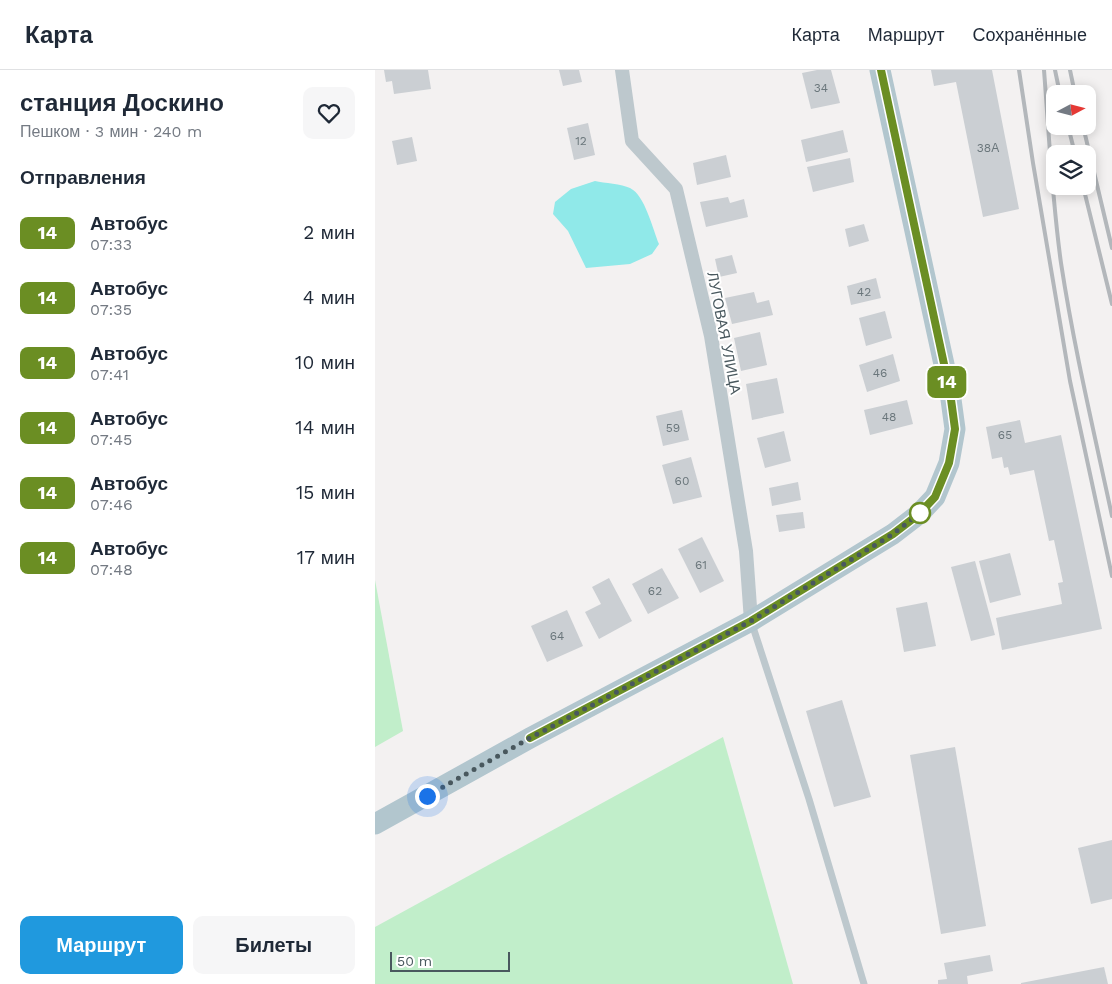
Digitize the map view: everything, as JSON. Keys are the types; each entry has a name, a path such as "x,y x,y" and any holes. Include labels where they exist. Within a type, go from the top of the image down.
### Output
{"main road":[{"path":"375,824 530,738 751,621 893,534 919,514 935,497 949,463 955,429 950,392 881,70"}],"street":[{"name":"ЛУГОВАЯ УЛИЦА","path":"622,70 632,140 676,189 711,336 746,551 751,621"}],"lane":[{"path":"751,621 809,799 864,984"}],"green space":[{"path":"375,580 403,731 375,747"},
{"path":"723,737 793,984 375,984 375,927"}],"water":[{"path":"595,181 630,188 640,198 648,213 659,244 652,254 630,264 586,268 568,231 553,214 555,202 571,189"}],"building":[{"path":"384,70 428,70 431,89 394,94 392,81 386,82"},
{"path":"559,70 579,70 582,82 563,86"},
{"path":"831,70 840,103 811,109 802,73"},
{"path":"931,70 992,70 1019,209 983,217 956,82 934,86"},
{"path":"588,123 595,155 574,160 567,128"},
{"path":"843,130 848,152 806,162 801,140"},
{"path":"412,137 417,161 397,165 392,141"},
{"path":"726,155 731,177 697,185 693,163"},
{"path":"850,158 854,182 813,192 807,167"},
{"path":"728,197 730,203 744,199 748,217 706,227 700,202"},
{"path":"864,224 869,241 849,247 845,229"},
{"path":"732,255 737,273 719,277 715,259"},
{"path":"876,278 881,298 851,305 847,286"},
{"path":"754,292 757,303 769,300 773,315 732,324 725,298"},
{"path":"885,311 892,338 866,346 859,318"},
{"path":"760,332 767,365 741,371 734,338"},
{"path":"893,354 900,381 867,392 859,365"},
{"path":"777,378 784,413 752,420 746,384"},
{"path":"907,400 913,424 870,435 864,410"},
{"path":"682,410 689,440 663,446 656,416"},
{"path":"1020,420 1025,443 1061,435 1102,629 1002,650 996,618 1062,604 1058,583 1063,582 1054,540 1049,541 1034,470 1010,475 1008,467 1004,468 1002,457 992,459 986,427"},
{"path":"784,431 791,461 765,468 757,438"},
{"path":"691,457 702,497 673,504 662,465"},
{"path":"798,482 801,500 772,506 769,488"},
{"path":"803,512 805,528 779,532 776,515"},
{"path":"702,537 724,581 700,593 678,549"},
{"path":"1010,553 1021,595 990,603 979,561"},
{"path":"975,561 995,635 971,641 951,567"},
{"path":"662,568 679,598 648,614 632,584"},
{"path":"609,578 632,621 599,639 585,612 601,604 592,587"},
{"path":"927,602 936,646 904,652 896,608"},
{"path":"567,610 583,646 547,662 531,626"},
{"path":"842,700 871,797 834,807 806,711"},
{"path":"955,747 986,926 941,934 910,755"},
{"path":"1112,840 1112,899 1091,904 1078,848"},
{"path":"990,955 993,971 967,976 968,984 938,984 938,980 947,979 944,963"},
{"path":"1104,967 1108,984 1021,984 1021,983"}],"railway":[{"path":"1019,70 1070,381 1112,576"},
{"path":"1044,70 1053,191 1061,263 1078,358 1112,516"},
{"path":"1055,70 1058,85"},
{"path":"1070,70 1073,85"},
{"path":"1070,135 1073,145"},
{"path":"1085,135 1112,248"},
{"path":"1085,195 1112,304"}],"bus line":[{"name":"14","path":"530,738 751,621 893,534 919,514 935,497 949,463 955,429 950,392 881,70"}],"route":[{"path":"427,796 530,738 751,621 893,534 920,513"}]}
